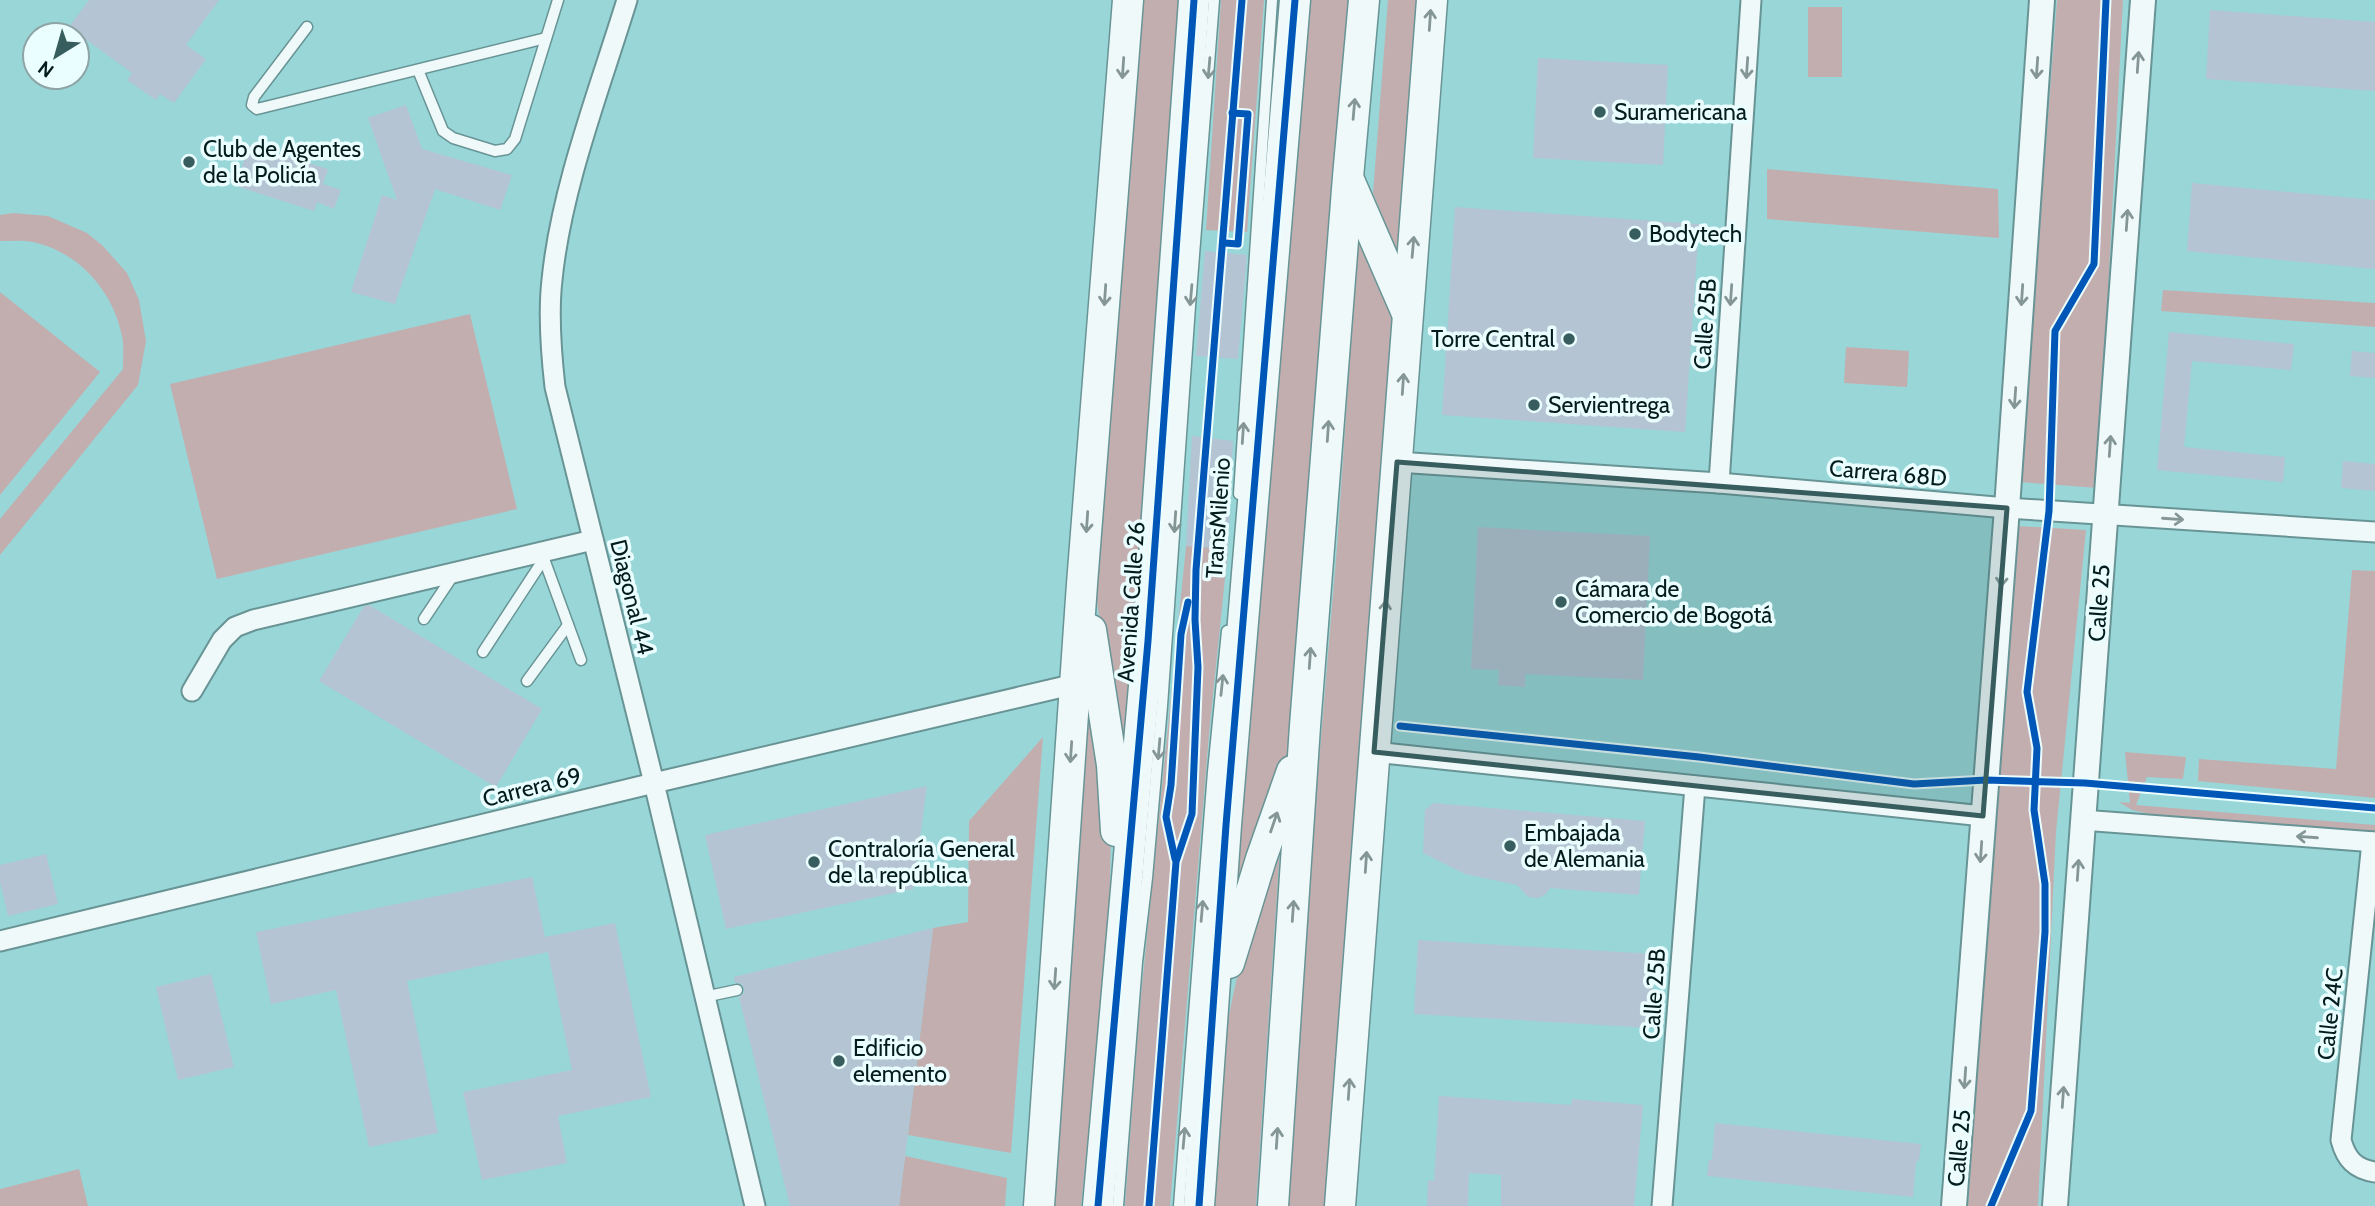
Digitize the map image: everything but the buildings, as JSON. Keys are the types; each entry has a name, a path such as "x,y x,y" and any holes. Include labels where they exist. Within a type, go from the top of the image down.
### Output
{"main road":[{"path":"1039,1206 1082,584 1128,0"},
{"name":"Avenida Calle 26","path":"1098,1206 1148,641 1194,0"},
{"path":"1199,1206 1226,825 1295,0"},
{"path":"1340,1206 1432,0"},
{"path":"1273,1206 1305,726 1364,1"},
{"path":"1348,177 1408,315"},
{"path":"1082,584 1112,765 1120,947"},
{"path":"1210,1053 1231,953 1305,726"}],"street":[{"name":"Diagonal 44","path":"627,0 571,180 558,236 551,281 551,345 555,387 654,783 755,1206"},
{"name":"Calle 25B","path":"1718,483 1751,0"},
{"name":"Calle 25","path":"1954,1206 2042,0"},
{"name":"Calle 25","path":"2055,1206 2143,0"},
{"name":"Carrera 68D","path":"1397,462 1718,483 2007,508 2375,532"},
{"path":"192,691 222,640 235,627 253,620 454,573 546,555 593,540"},
{"name":"Carrera 69","path":"1,935 1075,684"},
{"path":"1374,752 1983,816"},
{"name":"Calle 25B","path":"1662,1206 1695,786"},
{"path":"2082,820 2373,842"},
{"name":"Calle 24C","path":"2373,842 2342,1140 2344,1152 2352,1162 2364,1170 2375,1172"}],"lane":[{"path":"418,70 443,131 453,138 495,151 507,149 515,139 558,0"},
{"name":"TransMilenio","path":"1118,1206 1137,962 1162,706 1214,0"},
{"name":"TransMilenio","path":"1238,507 1272,0"},
{"path":"307,27 254,97 251,105 257,109 546,38"},
{"path":"546,555 581,660"},
{"path":"483,652 546,555"},
{"path":"424,619 454,573"},
{"path":"1179,1206 1213,772 1229,614"},
{"path":"527,681 568,625"},
{"path":"704,998 737,990"}],"highlighted area":[{"path":"1397,462 2007,508 1983,816 1374,752"}],"shaded area":[{"path":"1140,0 1183,0 1163,194 1155,376 1135,591 1127,746 1119,747 1096,596"},
{"path":"1221,0 1264,0 1247,232 1206,230"},
{"path":"1304,0 1349,0 1330,219 1300,668 1287,758 1233,918"},
{"path":"1388,0 1425,0 1405,272 1373,193"},
{"path":"2057,0 2123,0 2098,488 2020,482"},
{"path":"1808,7 1842,7 1842,77 1808,77"},
{"path":"1767,169 1998,189 1999,238 1767,219"},
{"path":"13,213 48,216 87,233 103,246 127,273 139,300 146,341 138,385 0,555 0,519 123,369 122,336 111,304 102,289 79,264 50,247 29,241 0,241 0,215"},
{"path":"1358,237 1396,328 1328,1206 1285,1206 1297,1024 1337,547"},
{"path":"2163,290 2375,303 2375,327 2161,311"},
{"path":"0,292 100,372 0,495"},
{"path":"470,314 517,509 217,579 170,384"},
{"path":"1846,347 1909,351 1907,387 1844,383"},
{"path":"2017,526 2086,530 2056,832 2038,1206 1968,1206 1993,818"},
{"path":"1186,546 1228,549 1209,734 1170,1206 1125,1206 1139,1016"},
{"path":"2352,570 2375,571 2375,798 2198,781 2199,759 2336,769"},
{"path":"1088,700 1111,829 1109,928 1081,1206 1048,1206 1074,927"},
{"path":"1043,737 1011,1153 908,1135 933,928 968,922 969,821"},
{"path":"2125,752 2186,757 2183,779 2147,777 2136,805 2375,825 2375,834 2158,816 2132,810 2119,802 2130,803"},
{"path":"1281,834 1256,1206 1213,1206 1219,1094 1232,1001 1246,944"},
{"path":"905,1156 1007,1178 1005,1206 899,1206"},
{"path":"79,1169 88,1206 0,1206 0,1189"}],"cycle path":[{"path":"1098,1206 1148,641 1194,0"},
{"path":"1149,1206 1176,862 1192,814 1198,667 1196,570 1242,0"},
{"path":"1199,1206 1226,825 1295,0"},
{"path":"1991,1206 2031,1111 2045,932 2045,884 2034,810 2037,748 2027,692 2049,511 2055,331 2094,264 2106,0"},
{"path":"1225,243 1238,244 1248,114 1232,113"},
{"path":"1175,859 1166,817 1171,785 1181,634 1188,602"},
{"path":"1400,726 1699,757 1914,784 1986,780 2085,783 2375,808"}],"place":[{"name":"Suramericana","path":"1600,112"},
{"name":"Club de Agentes de la Policía","path":"189,162"},
{"name":"Bodytech","path":"1635,234"},
{"name":"Torre Central","path":"1569,339"},
{"name":"Servientrega","path":"1534,405"},
{"name":"Cámara de Comercio de Bogotá","path":"1561,602"},
{"name":"Embajada de Alemania","path":"1510,846"},
{"name":"Contraloría General de la república","path":"814,862"},
{"name":"Edificio elemento","path":"839,1061"}]}
